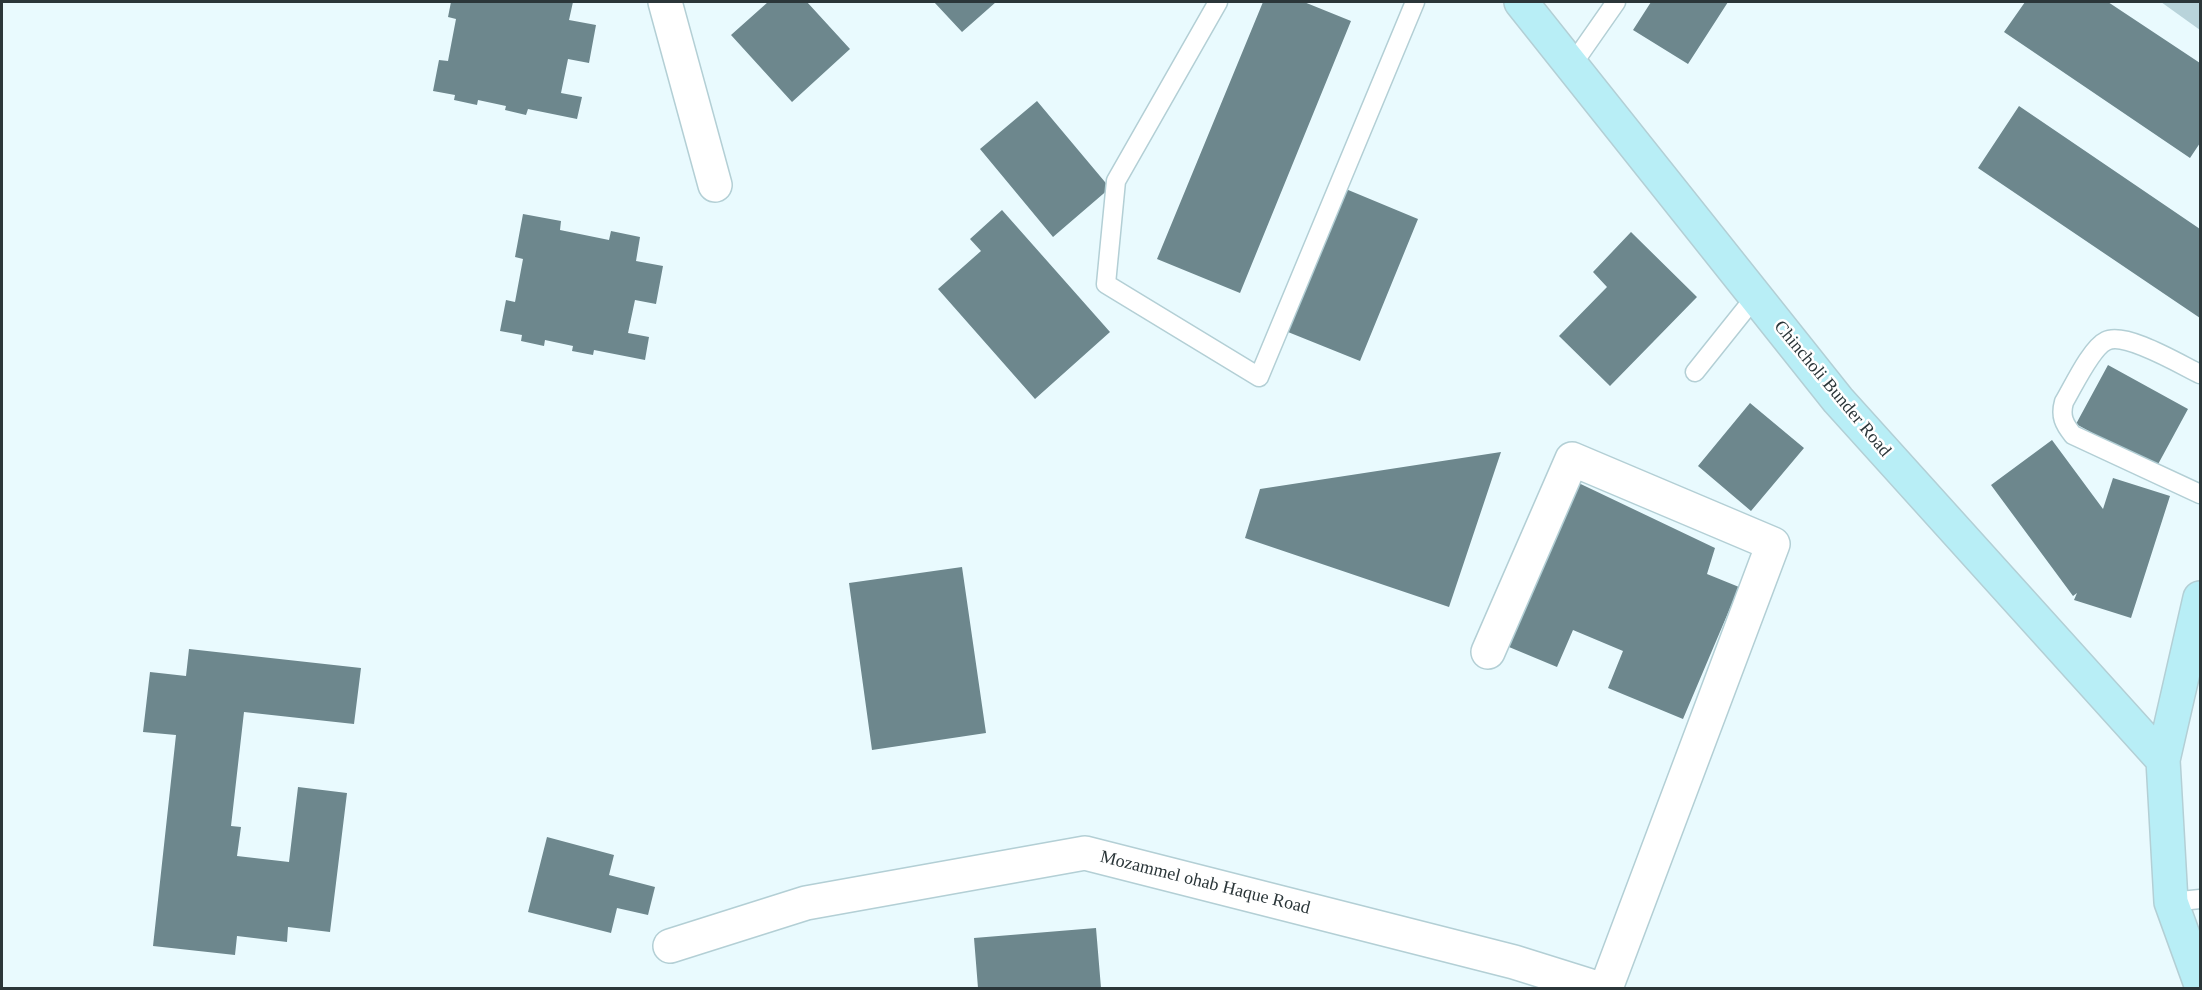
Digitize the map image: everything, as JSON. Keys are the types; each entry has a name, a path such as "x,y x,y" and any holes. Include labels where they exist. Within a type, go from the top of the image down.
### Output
{"street":[{"path":"665,2 715,185"},
{"name":"Chincholi Bunder Road","path":"1521,2 1838,400 2163,760"},
{"path":"1488,652 1572,459 1773,544 1606,988"},
{"path":"2199,608 2163,760 2200,982"},
{"name":"Mozammel ohab Haque Road","path":"670,946 806,903 1085,853 1514,962 1597,988"}],"lane":[{"path":"1218,2 1116,181 1106,284 1259,377 1415,2"},
{"path":"1572,64 1616,2"},
{"path":"1695,372 1755,297"},
{"path":"2200,374 2130,341 2116,338 2105,341 2097,348 2064,402 2061,412 2065,424 2073,435 2200,494"}],"shaded area":[{"path":"2161,2 2200,2 2200,30"}],"building":[{"path":"451,2 573,2 569,20 596,25 589,63 568,59 561,93 582,97 577,119 528,109 526,115 505,110 506,106 478,100 477,105 454,100 455,95 433,91 439,60 448,61 456,19 448,17"},
{"path":"768,2 807,2 850,49 792,102 731,35"},
{"path":"934,2 996,2 962,32"},
{"path":"1263,2 1304,2 1351,21 1240,293 1157,259"},
{"path":"1651,2 1728,2 1688,64 1633,30"},
{"path":"2025,2 2108,2 2200,63 2200,143 2190,158 2004,32"},
{"path":"1037,101 1110,188 1053,237 980,149"},
{"path":"2019,106 2200,229 2200,318 1978,168"},
{"path":"1341,187 1418,219 1360,361 1283,330"},
{"path":"1002,210 1110,332 1035,399 938,289 981,251 970,239"},
{"path":"523,214 561,221 560,230 609,240 611,231 640,237 636,261 663,266 656,304 635,300 628,333 649,337 645,360 594,350 593,355 572,351 573,346 545,340 544,346 521,341 522,335 500,331 506,300 515,302 523,259 515,257"},
{"path":"1631,232 1697,297 1610,386 1559,336 1607,287 1593,272"},
{"path":"2108,365 2188,409 2156,468 2076,424"},
{"path":"1750,403 1804,448 1751,511 1698,466"},
{"path":"2052,440 2103,509 2113,478 2170,496 2131,618 2074,600 2077,593 2073,596 1991,485"},
{"path":"1501,452 1449,607 1245,538 1260,489"},
{"path":"1566,477 1715,548 1707,574 1739,587 1683,719 1608,688 1623,651 1573,630 1557,667 1497,642"},
{"path":"962,567 986,733 872,750 849,583"},
{"path":"189,649 361,668 354,724 244,712 231,826 241,827 237,856 289,862 298,787 347,793 330,932 288,927 287,942 237,936 235,955 153,946 176,735 143,732 150,672 186,676"},
{"path":"547,837 614,855 609,875 655,887 648,915 617,908 611,933 528,912"},
{"path":"1096,928 1101,988 978,988 974,938"}]}
